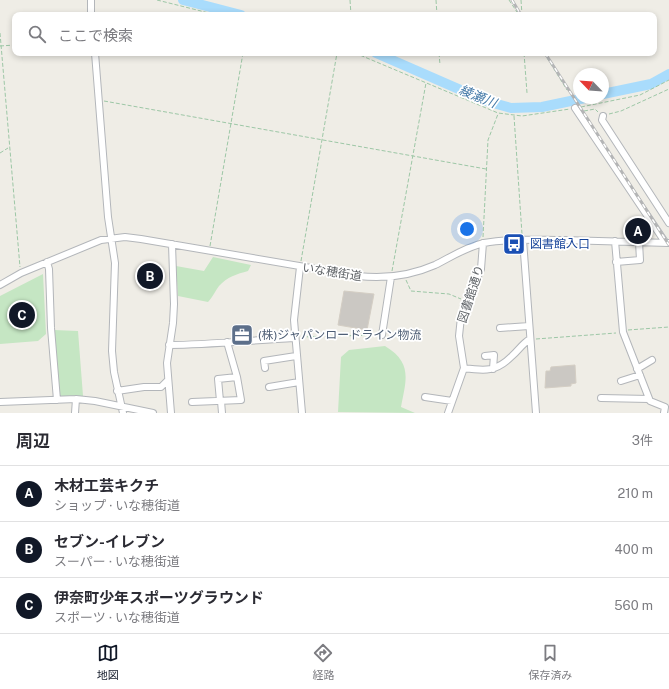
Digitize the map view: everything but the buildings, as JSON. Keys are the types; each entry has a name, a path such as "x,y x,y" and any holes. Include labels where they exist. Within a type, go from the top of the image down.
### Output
{"street":[{"path":"91,0 92,12"},
{"path":"95,56 115,281 112,351 117,391 122,410"},
{"path":"576,110 667,243"},
{"path":"602,116 602,120 669,223"},
{"name":"いな穂街道","path":"0,285 47,262 111,238 125,237 369,277 391,277 426,269 460,251 483,243 523,240 667,243"},
{"path":"523,240 536,413"},
{"path":"615,241 623,331 649,399"},
{"path":"616,262 640,260 639,242"},
{"name":"図書館通り","path":"464,368 458,336 461,317 481,269 483,243"},
{"path":"171,413 167,363 168,345 173,323 174,304 172,244"},
{"path":"47,262 49,269 51,335 57,400"},
{"path":"300,266 295,303 294,338 302,413"},
{"path":"382,335 391,277"},
{"path":"500,328 529,326"},
{"path":"168,345 210,345 227,342 294,338"},
{"path":"448,413 464,368 481,370 500,367 523,343 530,339"},
{"path":"192,402 241,400 237,378 227,342"},
{"path":"485,356 494,355 493,369"},
{"path":"265,368 264,361 296,356"},
{"path":"621,381 638,372 652,360"},
{"path":"222,413 218,379 237,378"},
{"path":"117,391 144,387 161,388 168,380"},
{"path":"268,387 299,382"},
{"path":"425,396 452,401"},
{"path":"601,398 649,399 666,408"},
{"path":"75,413 76,399"},
{"path":"0,402 76,399 95,401 122,410 150,413"}],"path":[{"path":"157,0 205,12"},
{"path":"350,0 351,12"},
{"path":"436,0 437,12"},
{"path":"509,0 518,12"},
{"path":"520,0 520,12"},
{"path":"0,33 21,274"},
{"path":"0,46 12,45"},
{"path":"210,251 242,56"},
{"path":"300,266 336,56"},
{"path":"362,56 498,113 514,115 595,109 602,116 621,111 669,89"},
{"path":"439,56 440,65"},
{"path":"524,56 527,93"},
{"path":"546,56 567,90"},
{"path":"576,110 640,95 669,80"},
{"path":"391,277 426,82"},
{"path":"99,100 322,138 486,169"},
{"path":"483,243 488,140 498,113"},
{"path":"514,115 523,240"},
{"path":"0,153 9,148"},
{"path":"404,275 411,291 449,294 468,301"},
{"path":"530,339 669,327"},
{"path":"294,338 382,335"}],"green space":[{"path":"213,257 251,265 248,271 225,280 208,302 178,296 176,266 204,271"},
{"path":"43,274 46,334 38,341 0,344 0,296"},
{"path":"54,330 78,331 83,396 59,397"},
{"path":"385,346 394,352 404,366 406,380 401,407 415,413 338,412 341,357 349,350"}],"waterway":[{"name":"綾瀬川","path":"183,0 229,12"},
{"name":"綾瀬川","path":"383,56 486,101 511,108 542,107 573,101"},
{"name":"綾瀬川","path":"609,93 651,84 669,74"}],"railway":[{"path":"512,0 519,12"},
{"path":"547,56 669,245"}],"place":[{"name":"木材工芸キクチ","path":"638,231"},
{"name":"図書館入口","path":"514,244"},
{"name":"セブン-イレブン","path":"150,276"},
{"name":"伊奈町少年スポーツグラウンド","path":"22,315"},
{"name":"(株)ジャパンロードライン物流","path":"242,335"}]}
